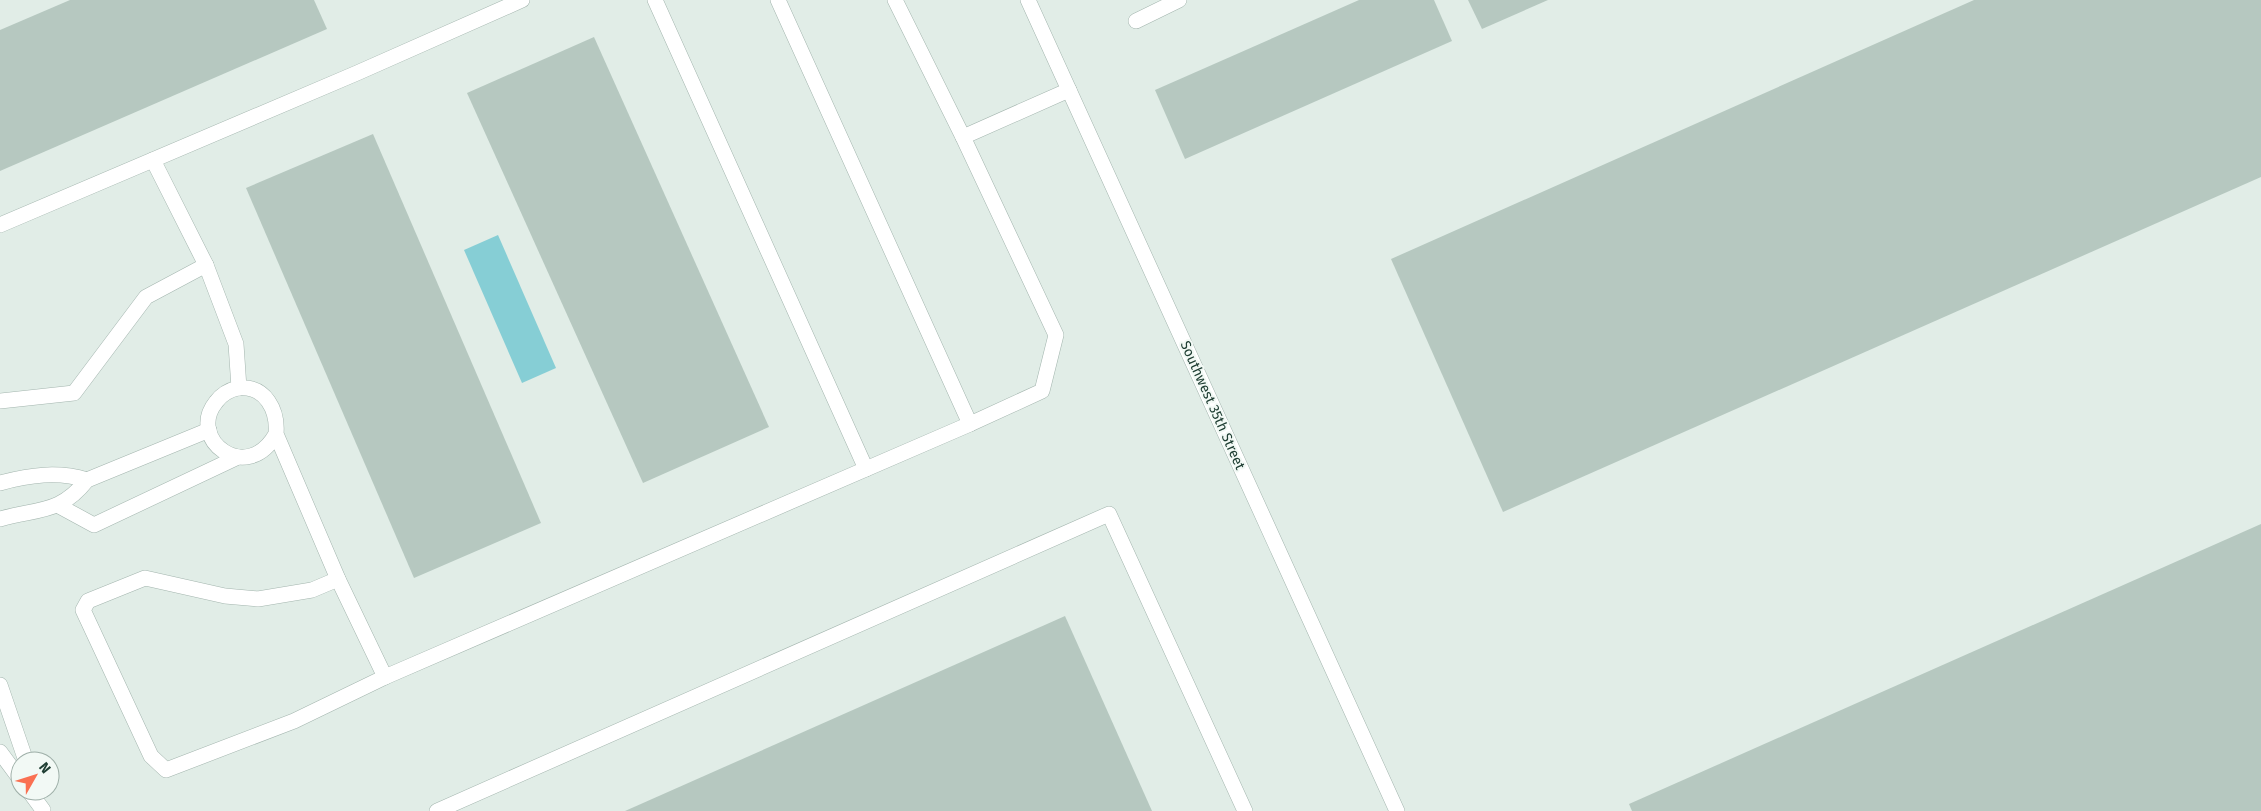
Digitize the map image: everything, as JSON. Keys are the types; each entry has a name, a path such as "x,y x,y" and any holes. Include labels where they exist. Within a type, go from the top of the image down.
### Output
{"street":[{"path":"0,225 357,74 522,0"},
{"path":"655,0 866,469"},
{"path":"778,0 970,424"},
{"path":"338,579 312,590 258,599 225,596 145,578 88,601 83,610 151,756 166,770 294,721 385,677 970,424 1042,391 1056,335 964,137 895,0"},
{"name":"Southwest 35th Street","path":"1028,0 1397,811"},
{"path":"1136,21 1180,0"},
{"path":"964,137 1069,90"},
{"path":"153,160 206,265 236,344 239,388"},
{"path":"0,401 74,393 146,297 206,265"},
{"path":"239,388 250,389 260,393 269,401 275,411 277,422 276,434 270,445 250,457 238,457 227,454 211,437 209,430 209,415 213,405 219,397 239,388"},
{"path":"0,519 59,506 75,494 87,480 209,430"},
{"path":"276,434 338,579 385,677"},
{"path":"59,506 94,525 238,457"},
{"path":"0,483 41,475 68,474 87,480"},
{"path":"437,811 1109,514 1245,811"},
{"path":"0,685 23,751"},
{"path":"0,752 10,766"}],"water":[{"path":"498,235 556,368 522,383 464,250"}],"building":[{"path":"70,0 314,0 327,29 0,171 0,30"},
{"path":"1359,0 1434,0 1452,41 1185,159 1155,90"},
{"path":"1468,0 1548,0 1482,29"},
{"path":"1974,0 2261,0 2261,177 1503,512 1391,259"},
{"path":"594,37 769,427 643,483 467,93"},
{"path":"373,134 541,523 414,578 246,188"},
{"path":"2261,524 2261,811 1632,811 1629,804"},
{"path":"1065,616 1152,811 625,811"}]}
